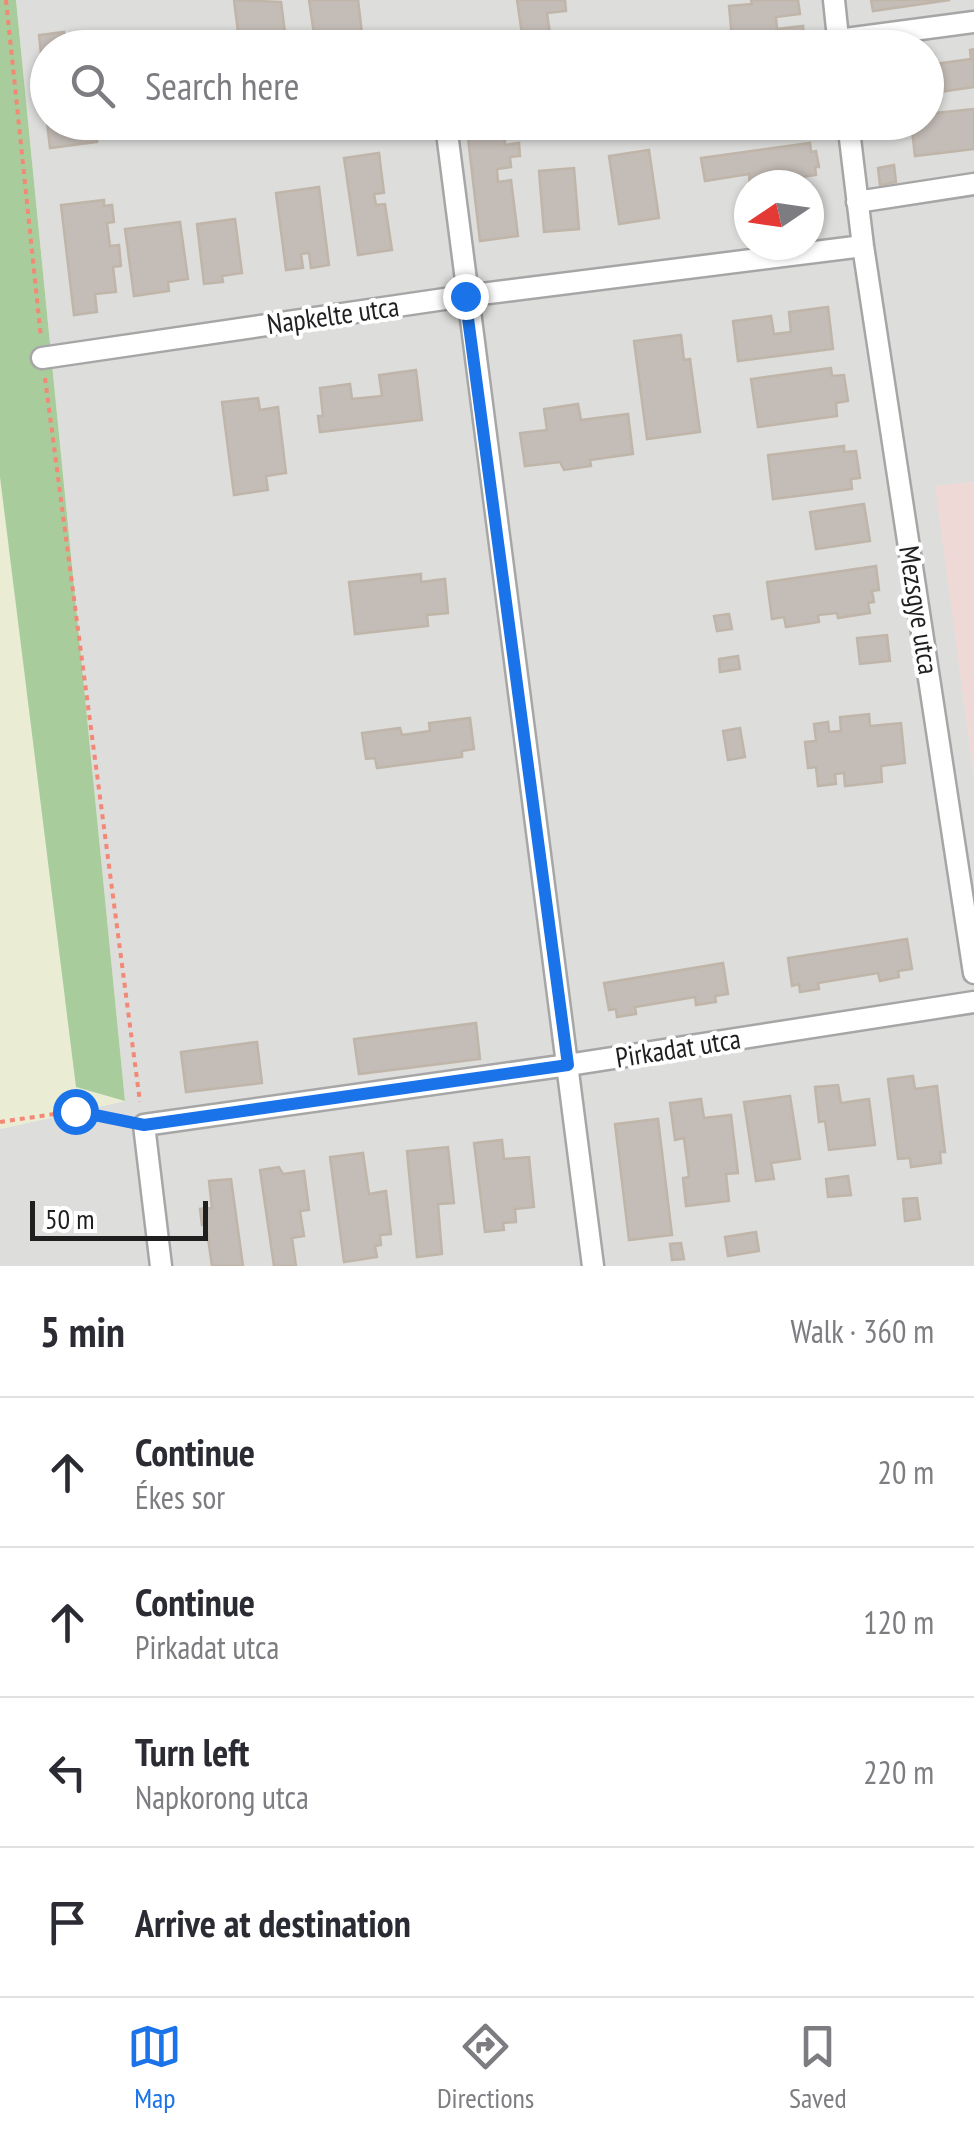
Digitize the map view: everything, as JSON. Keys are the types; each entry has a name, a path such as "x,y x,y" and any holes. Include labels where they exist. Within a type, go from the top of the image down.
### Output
{"street":[{"path":"834,0 837,30"},
{"path":"925,30 974,22"},
{"path":"448,140 592,1266"},
{"name":"Mezsgye utca","path":"850,140 974,973"},
{"path":"857,202 974,184"},
{"name":"Napkelte utca","path":"42,358 465,296 863,246"},
{"name":"Pirkadat utca","path":"144,1125 974,1002"},
{"path":"144,1125 161,1266"}],"path":[{"path":"0,1122 75,1111 144,1125 42,358 6,0"}],"shaded area":[{"path":"16,0 974,0 974,482 936,486 974,777 974,1266 0,1266 0,1129 125,1101"},
{"path":"974,482 974,777 935,486"}],"green space":[{"path":"0,0 16,0 125,1101 0,1129"},
{"path":"0,0 16,0 125,1101 76,1087 0,477"}],"building":[{"path":"234,0 281,2 285,30 238,30"},
{"path":"309,0 358,0 362,30 313,30"},
{"path":"517,0 565,0 566,11 547,13 549,30 521,30"},
{"path":"751,0 798,0 800,14 776,17 777,29 803,26 803,30 731,30 729,6 752,4"},
{"path":"871,0 950,0 873,11"},
{"path":"974,49 974,87 944,91 944,63 971,59 970,50"},
{"path":"974,109 974,149 915,156 913,140 944,140 944,112"},
{"path":"49,140 97,140 97,142 50,148"},
{"path":"468,140 519,143 520,156 510,157 511,167 497,169 498,182 511,180 518,236 480,241"},
{"path":"810,143 819,167 734,170 734,176 705,181 701,158"},
{"path":"649,150 659,218 619,224 609,156"},
{"path":"379,153 384,193 374,194 376,205 385,204 392,250 358,255 344,158"},
{"path":"894,165 896,182 880,185 878,168"},
{"path":"574,168 579,229 544,232 539,171"},
{"path":"319,187 329,265 311,268 309,253 301,254 303,268 286,270 276,193"},
{"path":"104,200 104,206 112,205 114,222 107,223 110,246 119,245 121,266 113,267 116,292 95,294 97,312 74,315 61,205"},
{"path":"235,219 242,273 222,276 223,282 204,284 197,224"},
{"path":"180,222 188,279 168,282 169,291 134,296 125,229"},
{"path":"828,307 833,349 738,361 733,321 771,316 774,334 791,332 789,312"},
{"path":"681,335 684,360 690,359 700,432 647,439 634,341"},
{"path":"831,368 832,376 844,375 848,401 836,403 837,416 758,427 751,379"},
{"path":"416,370 422,420 320,432 320,388 350,384 352,399 382,396 379,375"},
{"path":"258,398 260,410 278,407 286,473 266,476 268,490 234,495 222,402"},
{"path":"578,404 581,420 628,414 633,454 590,460 591,466 564,470 560,462 525,466 520,433 547,430 544,409"},
{"path":"844,446 844,452 856,451 860,478 851,479 852,489 773,499 768,455"},
{"path":"864,504 870,541 816,549 810,512"},
{"path":"876,566 879,590 872,591 870,613 838,618 837,613 818,615 819,622 786,627 784,617 772,619 767,582"},
{"path":"421,574 421,582 445,579 448,613 427,615 428,626 355,634 349,582"},
{"path":"729,614 732,629 717,631 714,616"},
{"path":"887,635 890,661 860,664 857,638"},
{"path":"738,656 740,669 720,672 719,659"},
{"path":"869,714 870,726 901,723 905,763 881,766 882,782 845,786 844,773 835,774 836,784 818,786 816,767 808,768 805,742 816,741 814,724 828,722 829,732 841,731 840,717"},
{"path":"470,718 474,749 462,751 462,757 377,768 375,758 366,759 362,733 400,728 402,735 430,731 429,723"},
{"path":"740,728 745,757 728,760 723,731"},
{"path":"907,939 912,969 898,971 899,977 880,981 878,973 818,983 819,989 800,992 799,984 792,986 788,958"},
{"path":"723,963 728,994 715,996 716,1002 696,1005 695,997 635,1007 636,1014 617,1017 616,1009 609,1010 604,983"},
{"path":"476,1023 480,1059 359,1074 354,1039"},
{"path":"257,1042 262,1083 186,1092 181,1052"},
{"path":"913,1076 915,1089 937,1086 945,1152 940,1152 941,1163 911,1167 910,1158 898,1159 888,1079"},
{"path":"838,1085 841,1103 869,1099 875,1145 829,1150 825,1121 819,1122 815,1087"},
{"path":"790,1096 800,1159 771,1163 774,1179 756,1181 744,1102"},
{"path":"701,1099 704,1118 731,1115 738,1173 726,1174 729,1201 686,1206 683,1178 689,1177 684,1138 675,1140 670,1103"},
{"path":"658,1119 672,1235 629,1240 615,1124"},
{"path":"502,1140 504,1159 529,1157 534,1207 515,1209 516,1222 503,1223 504,1230 485,1232 474,1143"},
{"path":"448,1147 454,1203 438,1204 442,1254 417,1257 407,1151"},
{"path":"363,1153 369,1194 386,1191 391,1234 380,1235 381,1245 375,1246 377,1257 344,1262 330,1157"},
{"path":"279,1167 283,1174 304,1171 309,1210 300,1211 304,1236 292,1238 296,1266 274,1266 260,1170"},
{"path":"848,1176 851,1195 828,1197 826,1179"},
{"path":"231,1179 243,1266 212,1266 200,1209 212,1208 209,1181"},
{"path":"917,1198 920,1219 905,1221 903,1199"},
{"path":"756,1232 759,1251 728,1256 725,1237"},
{"path":"681,1243 684,1259 672,1260 670,1244"}],"route":[{"path":"75,1111 144,1125 568,1065 465,296"}]}
